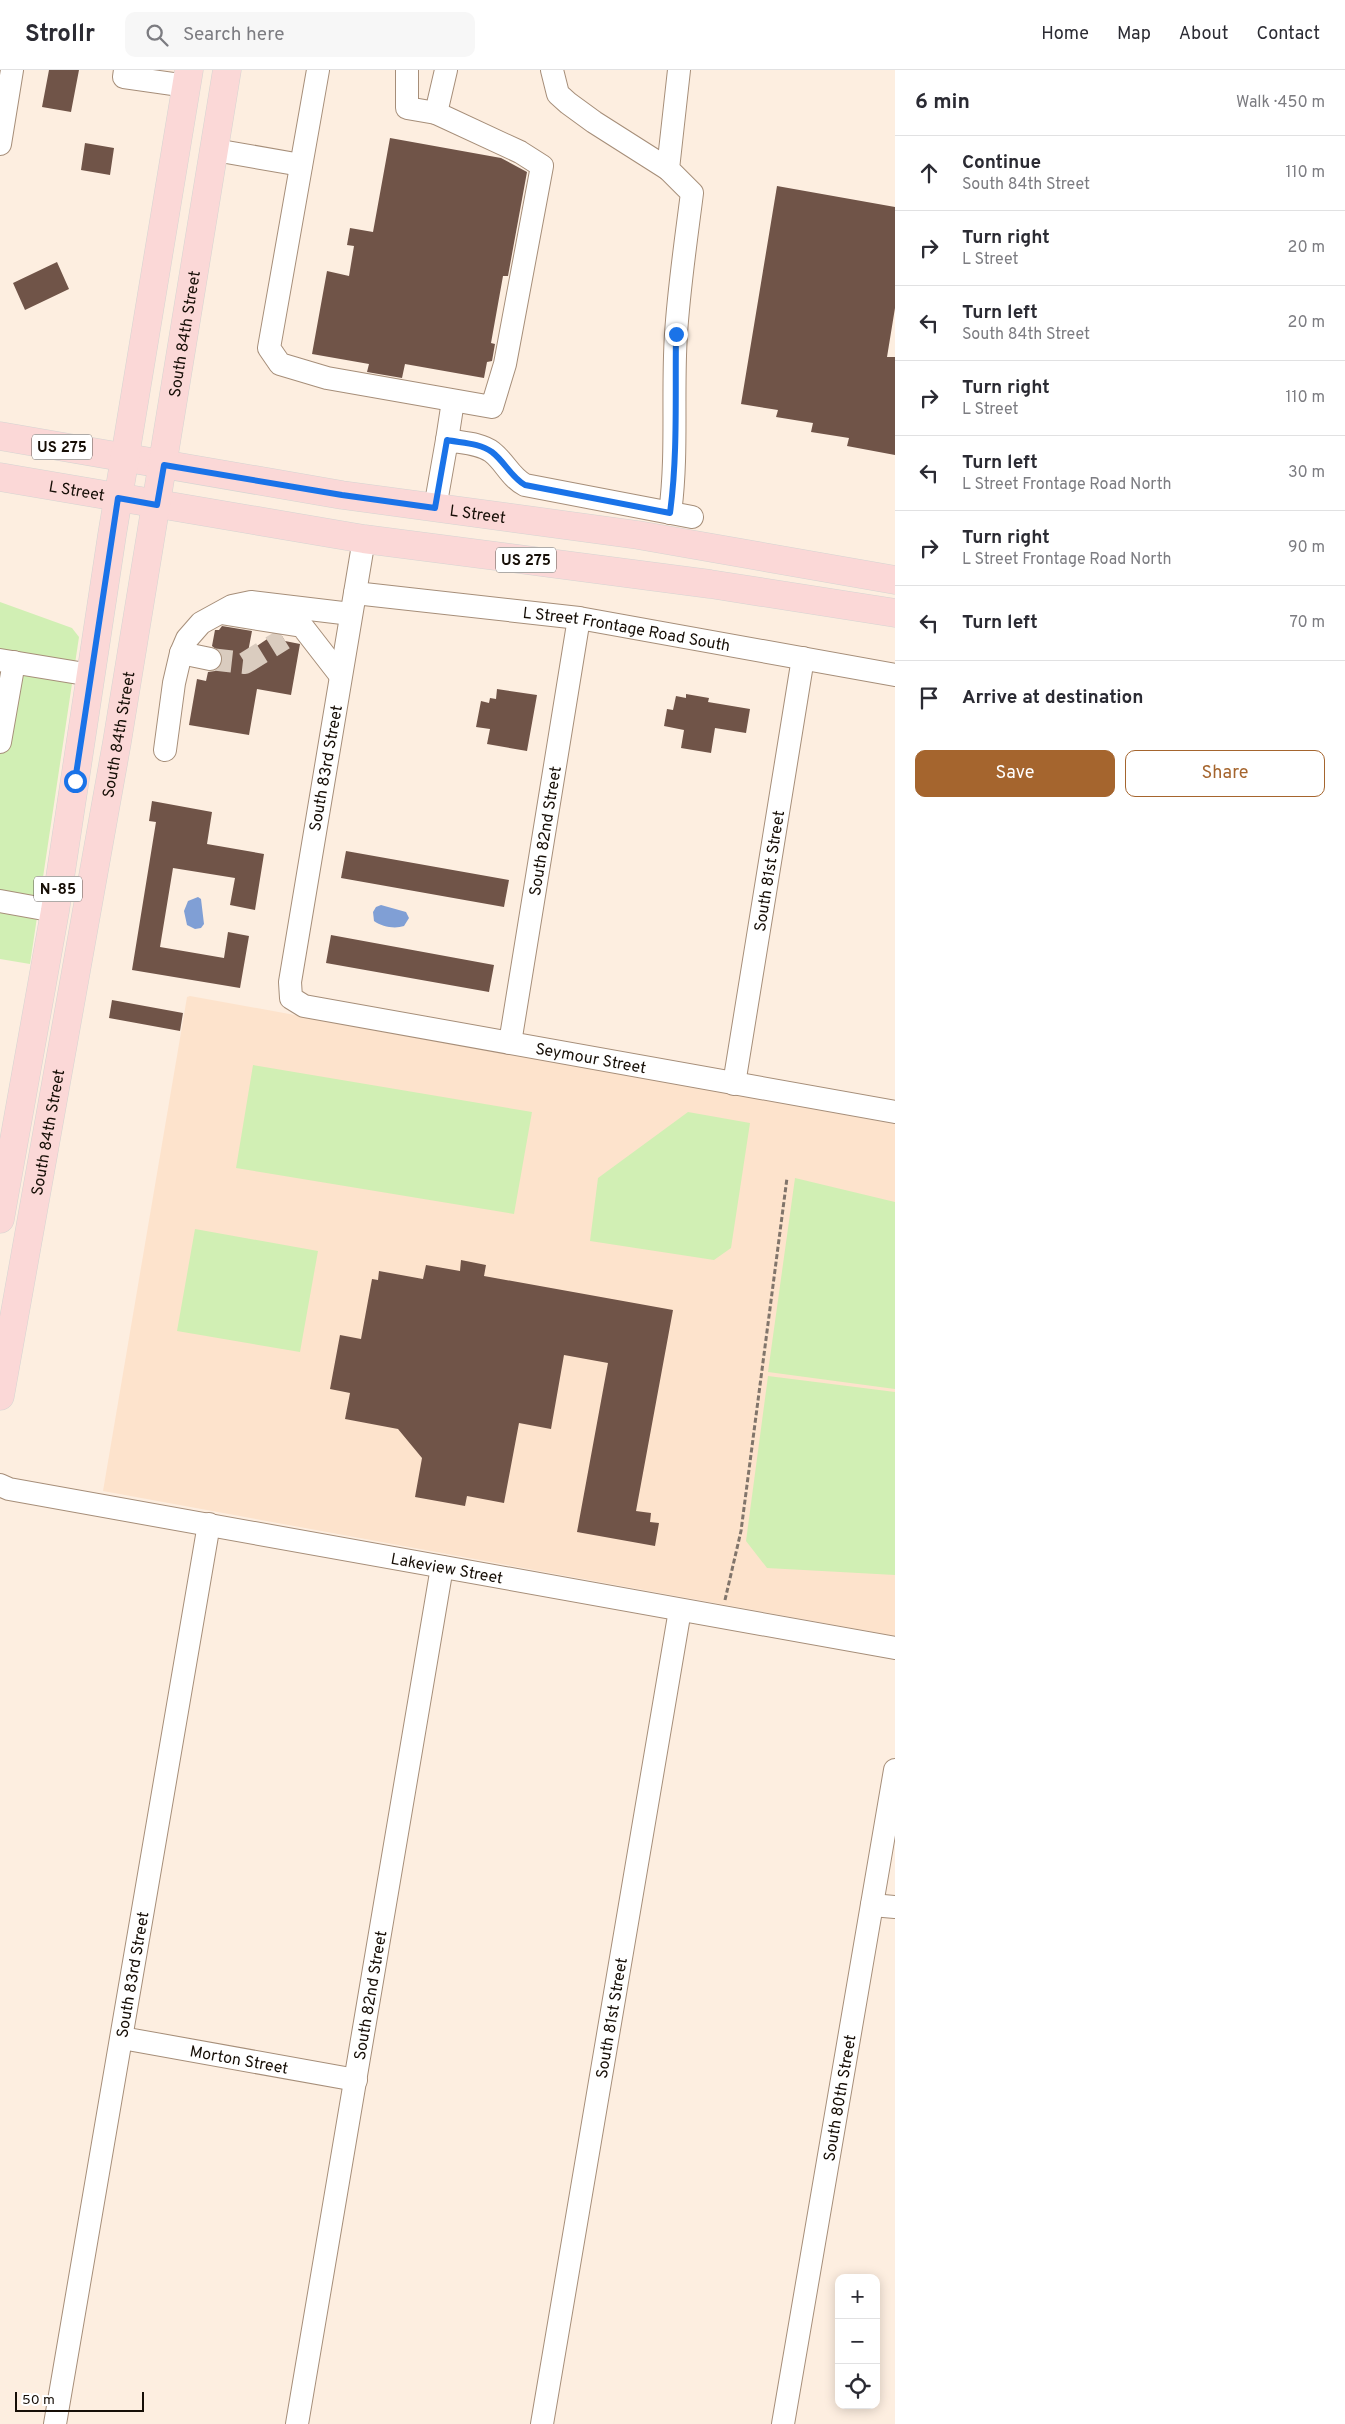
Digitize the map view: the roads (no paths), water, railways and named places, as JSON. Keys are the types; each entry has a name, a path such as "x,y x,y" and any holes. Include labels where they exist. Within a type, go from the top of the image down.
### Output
{"main road":[{"name":"South 84th Street","path":"0,1396 164,465 227,70"},
{"name":"South 84th Street","path":"0,1219 55,911 124,458 188,78"},
{"name":"L Street","path":"0,436 342,495 638,535 895,580"},
{"name":"L Street","path":"0,476 157,505 364,539 710,584 895,613"}],"street":[{"path":"0,144 12,70"},
{"path":"125,70 124,77 188,78"},
{"path":"318,70 269,348 280,364 327,378 492,407 505,364 542,166 520,152 436,113 407,108 407,70"},
{"path":"436,113 446,70"},
{"path":"552,70 558,94 568,103 668,169 692,193 676,334 674,435 676,467 670,513"},
{"path":"668,169 679,70"},
{"path":"215,150 301,165"},
{"path":"435,508 453,401"},
{"path":"447,440 485,448 497,457 513,477 525,485 692,517"},
{"name":"South 83rd Street","path":"291,998 293,962 364,539"},
{"name":"L Street Frontage Road South","path":"165,750 174,683 181,654 193,631 218,612 232,606 251,602 322,609 353,604 580,618 895,675"},
{"path":"284,639 322,609"},
{"path":"218,612 302,626 340,675"},
{"name":"South 82nd Street","path":"510,1043 580,618"},
{"path":"181,654 210,659"},
{"name":"South 81st Street","path":"734,1084 803,658"},
{"path":"0,742 7,661 90,675"},
{"path":"0,901 55,911"},
{"name":"Seymour Street","path":"291,998 304,1006 895,1112"},
{"name":"Lakeview Street","path":"0,1485 8,1489 895,1648"},
{"name":"South 83rd Street","path":"54,2424 122,2038 209,1524"},
{"name":"South 82nd Street","path":"297,2424 442,1567"},
{"name":"South 81st Street","path":"542,2424 680,1610"},
{"name":"South 80th Street","path":"783,2424 872,1905 887,1864 895,1770"},
{"path":"872,1905 895,1908"},
{"name":"Morton Street","path":"122,2038 356,2080"}],"water":[{"path":"198,897 201,899 204,924 201,928 195,929 187,925 184,911 188,901"},
{"path":"381,905 406,912 409,918 404,926 389,927 374,921 373,912 376,907"}],"tunnel":[{"path":"210,659 245,663 284,639"}]}
